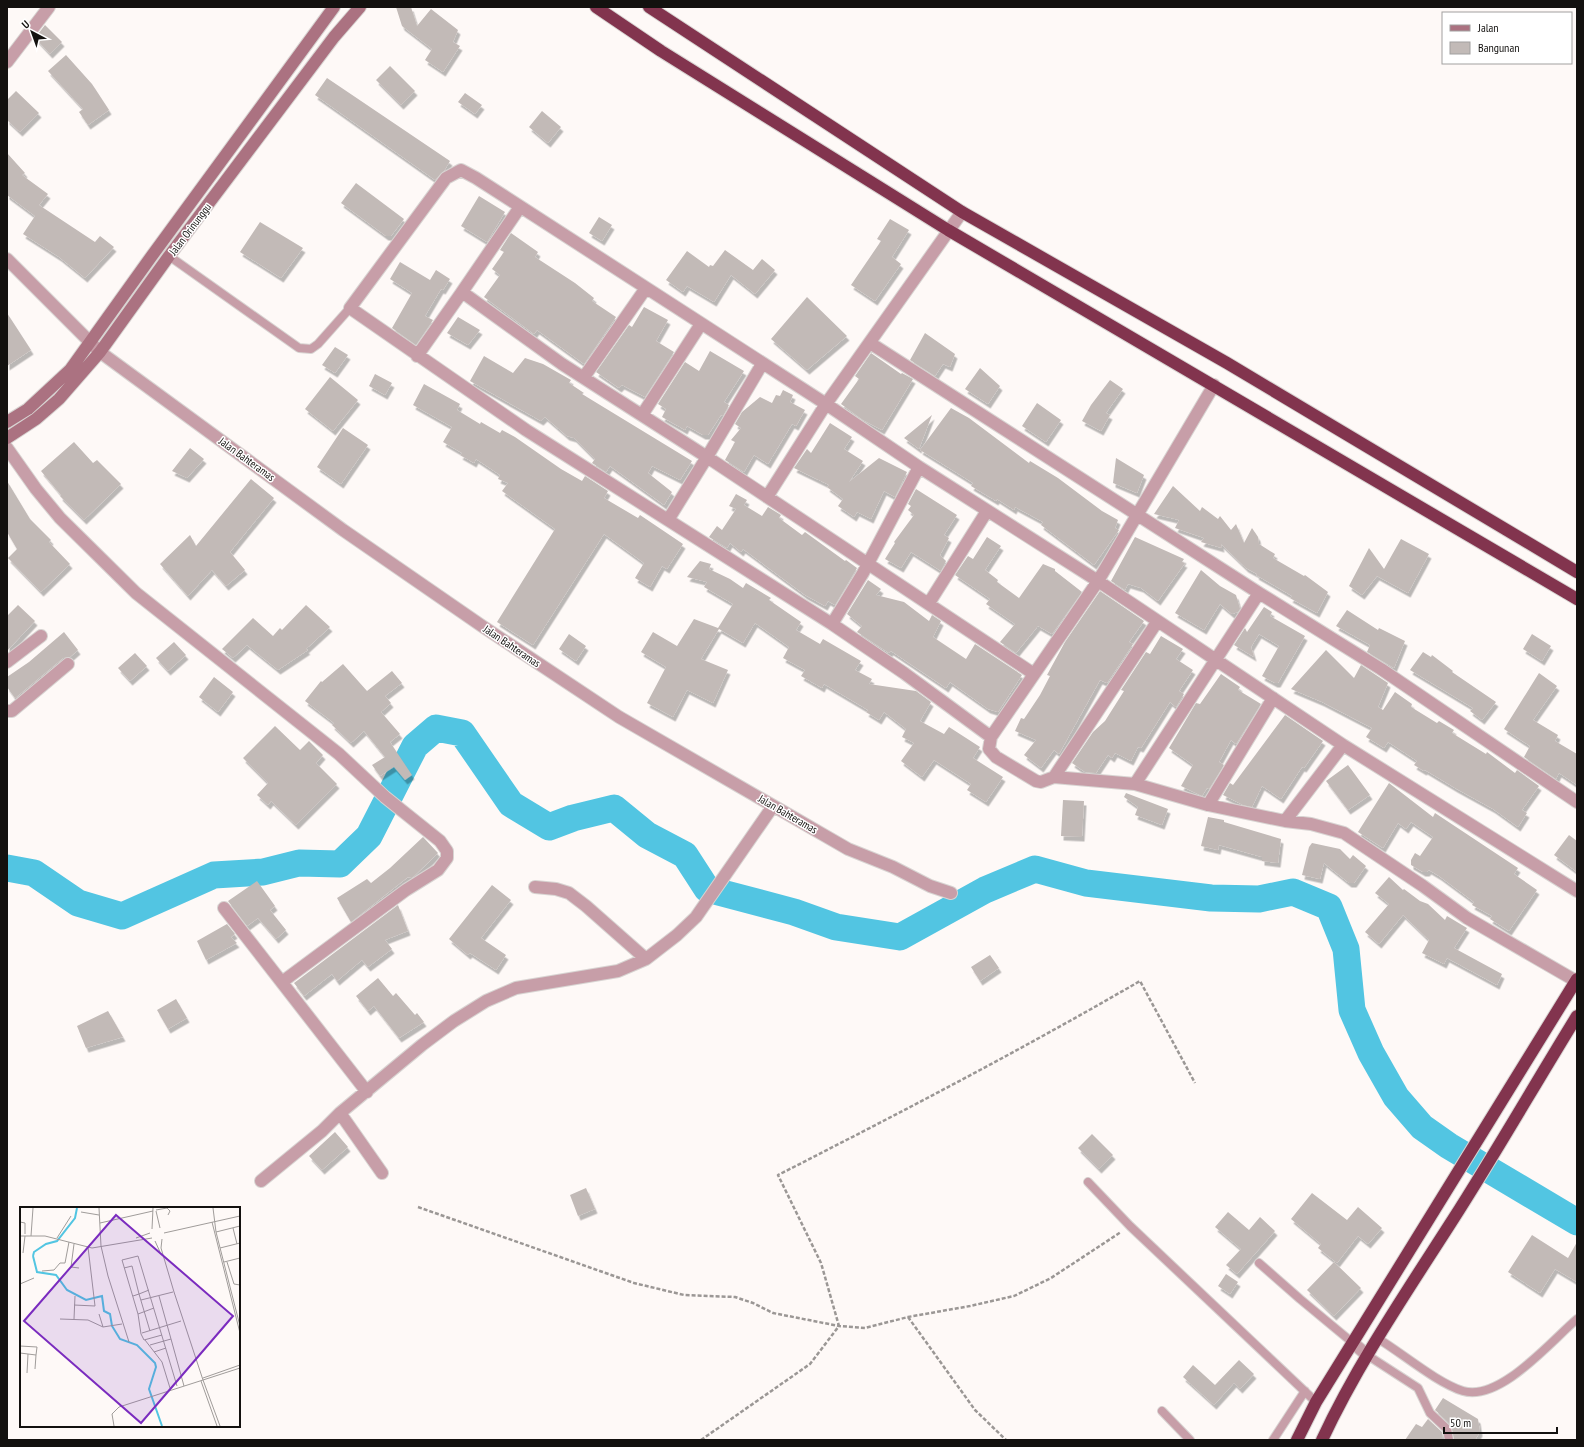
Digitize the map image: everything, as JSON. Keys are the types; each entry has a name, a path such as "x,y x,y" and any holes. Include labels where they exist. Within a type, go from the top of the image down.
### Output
{"highway":[{"path":"596,7 661,51 948,230 1577,599"},
{"path":"649,7 962,212 1227,363 1577,572"},
{"path":"1298,1440 1316,1402 1457,1177 1576,980"},
{"path":"1324,1439 1334,1414 1377,1338 1474,1187 1499,1143 1577,1016"}],"street":[{"path":"7,62 49,7"},
{"name":"Jalan Orinunggu","path":"7,422 28,409 47,393 70,370 334,7"},
{"name":"Jalan Orinunggu","path":"7,438 36,419 59,398 100,352 169,256 334,37 360,7"},
{"path":"991,737 904,673 832,624 526,430 417,356 350,308 438,188 453,173 461,170 476,178 520,208 826,404 919,467 1098,581 1157,622 1343,745 1577,891"},
{"path":"417,356 520,208"},
{"path":"767,497 826,404 962,212"},
{"name":"Jalan Bahteramas","path":"7,259 89,343 100,352 344,530 482,626 619,717 848,849 893,866 930,886 951,893"},
{"path":"584,377 646,288"},
{"path":"462,292 562,364 868,562 1034,674"},
{"path":"642,415 701,324"},
{"path":"870,343 1259,593 1381,669 1577,802"},
{"path":"668,520 762,364"},
{"path":"1214,385 1098,581 991,737 989,749 996,757 1036,781 1041,782 1054,777 1135,784 1208,805 1285,821 1311,824 1344,833 1423,886 1467,918 1576,980"},
{"path":"7,448 36,489 60,518 136,593 339,754 385,797 440,841 447,851 447,858 438,870 406,890 282,982"},
{"path":"832,624 868,562 919,467"},
{"path":"929,603 987,511"},
{"path":"1135,784 1259,593"},
{"path":"1054,777 1157,622"},
{"path":"7,662 40,636"},
{"path":"7,711 12,711 68,664"},
{"path":"1208,805 1273,698"},
{"path":"1285,821 1343,745"},
{"path":"261,1181 322,1131 340,1113 454,1021 486,1001 516,988 618,971 646,959 677,935 696,917 719,886 773,806"},
{"path":"535,888 556,888 569,893 646,959"},
{"path":"224,908 366,1092"},
{"path":"340,1113 382,1173"},
{"path":"1353,1343 1367,1355"}],"lane":[{"path":"169,256 299,348 311,349 318,344 350,308"},
{"path":"1088,1182 1130,1226 1316,1402"},
{"path":"1259,1263 1353,1343"},
{"path":"1377,1338 1440,1380 1463,1391 1474,1393 1482,1392 1501,1383 1524,1368 1577,1319"},
{"path":"1367,1355 1418,1388 1430,1413 1448,1429 1449,1440"},
{"path":"1273,1440 1306,1391"},
{"path":"1162,1411 1190,1440"}],"path":[{"path":"839,1326 820,1263 778,1175 987,1066 1069,1022 1140,981 1196,1083"},
{"path":"418,1207 634,1283 684,1295 735,1297 753,1303 773,1313 839,1326 865,1328 908,1317 970,1306 1014,1296 1051,1278 1130,1226"},
{"path":"908,1317 974,1410 1006,1440"},
{"path":"701,1440 810,1364 839,1326"}],"building":[{"path":"396,7 411,7 417,26 431,9 458,30 453,42 460,46 443,72 425,60 432,49 402,26"},
{"path":"45,25 62,42 50,54 35,38"},
{"path":"66,55 92,84 109,110 88,125 79,112 83,109 48,71"},
{"path":"390,66 415,91 401,105 376,80"},
{"path":"327,78 450,161 444,171 435,180 315,95"},
{"path":"16,91 39,113 20,132 7,120 7,100"},
{"path":"465,93 482,105 475,114 458,102"},
{"path":"542,111 561,127 548,143 529,127"},
{"path":"7,153 25,173 22,175 48,194 39,205 95,242 100,236 114,247 85,278 59,257 23,234 35,216 7,195"},
{"path":"356,183 404,219 391,236 386,236 341,203"},
{"path":"479,196 505,212 487,242 461,226"},
{"path":"599,217 612,225 602,241 589,233"},
{"path":"890,219 909,230 892,257 901,264 875,301 851,285 881,241 877,239"},
{"path":"260,222 303,248 281,278 240,252"},
{"path":"511,233 538,252 535,257 575,283 594,298 592,301 616,317 584,364 537,330 534,334 484,297 500,275 492,269 504,252 500,250"},
{"path":"725,250 753,270 762,259 775,270 755,294 731,275 714,302 687,286 683,292 666,280 687,251 709,267 710,265 713,266"},
{"path":"400,262 430,280 436,270 450,279 443,290 441,289 425,316 433,320 416,345 392,328 412,293 390,279"},
{"path":"807,297 847,336 807,370 771,339"},
{"path":"644,307 668,320 656,341 674,352 645,397 622,385 619,388 596,372 629,325 632,327"},
{"path":"7,313 31,350 7,366"},
{"path":"458,317 480,330 468,345 447,333"},
{"path":"925,333 955,354 950,367 943,364 935,376 910,360"},
{"path":"335,347 348,355 335,373 322,365"},
{"path":"710,351 744,371 724,402 729,405 723,416 721,415 708,435 703,435 687,426 685,430 662,417 666,409 658,404 685,362 699,371"},
{"path":"871,353 901,374 902,373 913,379 882,430 863,420 841,404 859,379 855,376"},
{"path":"484,356 513,373 525,358 543,364 571,380 569,383 584,393 582,394 692,461 680,480 652,466 648,473 672,492 664,505 610,466 606,472 592,463 595,459 574,438 567,436 545,417 541,421 470,381"},
{"path":"980,368 1000,386 988,404 965,389"},
{"path":"375,374 392,383 385,395 369,386"},
{"path":"330,377 358,400 333,431 305,409"},
{"path":"1110,380 1123,389 1106,413 1110,415 1101,431 1082,421 1091,405"},
{"path":"424,384 460,404 457,410 480,424 481,422 500,433 502,430 515,437 561,469 582,481 585,476 608,491 604,498 638,518 640,515 683,544 667,569 662,566 650,587 635,578 644,563 604,534 533,645 497,622 555,529 502,491 508,483 498,479 500,475 476,459 474,463 460,455 462,453 443,442 452,427 413,405"},
{"path":"783,390 793,395 790,402 805,410 796,426 792,424 768,464 754,455 744,472 725,460 735,442 731,440 741,428 735,424 742,412 760,397 772,403 776,395 780,396"},
{"path":"1037,403 1061,420 1046,442 1022,426"},
{"path":"951,408 969,418 1029,463 1030,461 1058,478 1102,511 1118,520 1115,528 1119,530 1094,565 1041,525 1043,522 1015,507 1014,510 997,499 996,501 971,486 973,483 920,450"},
{"path":"932,415 919,449 904,438"},
{"path":"830,423 852,437 844,449 863,461 849,482 879,458 907,472 895,497 884,491 871,519 857,512 854,517 838,506 843,499 827,487 829,485 794,468 807,449 811,453"},
{"path":"343,428 368,445 341,484 317,467"},
{"path":"74,442 93,463 97,460 121,484 84,520 60,496 61,495 41,471"},
{"path":"190,448 204,459 187,478 172,471"},
{"path":"1116,458 1144,475 1137,493 1113,483"},
{"path":"251,479 274,498 230,552 245,570 226,586 212,570 188,596 160,564 190,535 196,546"},
{"path":"7,481 30,519 51,540 49,542 70,564 41,592 8,558 17,549 7,532"},
{"path":"1173,486 1200,511 1202,507 1218,519 1220,516 1231,530 1236,524 1244,543 1252,528 1258,537 1259,544 1275,554 1273,558 1304,576 1305,575 1328,592 1317,613 1290,598 1292,596 1246,568 1221,544 1222,548 1201,542 1204,538 1175,528 1179,520 1154,514"},
{"path":"916,489 957,515 944,535 949,538 940,555 946,561 941,571 911,552 901,568 885,559 895,543 894,542 914,515 908,510 911,506 908,504"},
{"path":"736,494 747,500 744,505 762,516 768,507 781,515 779,518 802,535 805,532 857,568 835,605 828,601 825,606 805,595 743,549 741,552 730,543 727,548 709,537 717,526 722,530 736,509 729,506"},
{"path":"987,537 1001,546 985,570 998,580 997,582 1019,598 1043,564 1055,569 1055,571 1082,592 1052,634 1038,626 1016,653 1000,642 1015,624 986,604 990,599 955,575 968,556 973,559"},
{"path":"1135,537 1184,559 1182,562 1185,563 1158,601 1141,588 1128,584 1125,590 1111,581"},
{"path":"1401,539 1429,554 1408,593 1377,576 1362,595 1349,586 1369,548 1384,569"},
{"path":"700,561 711,564 709,569 730,579 743,588 746,583 771,598 769,600 801,622 796,630 820,644 823,639 861,661 855,670 872,679 869,684 916,691 931,702 920,721 944,734 949,727 980,747 973,758 1003,777 986,802 967,790 971,784 934,760 922,777 901,761 914,743 902,737 906,729 884,712 879,720 866,712 868,710 824,684 822,688 801,676 805,670 783,658 789,647 755,623 743,643 719,629 701,659 728,670 713,703 687,690 673,717 647,703 666,667 641,652 653,632 677,646 694,619 718,628 733,604 704,587 707,582 687,577"},
{"path":"1201,570 1220,586 1236,595 1240,609 1238,612 1232,614 1220,604 1204,630 1175,613"},
{"path":"868,580 881,589 876,595 904,602 929,621 932,615 941,621 933,637 966,659 975,644 1022,675 998,712 988,709 950,682 946,688 891,651 889,653 857,632 862,626 847,614"},
{"path":"1100,591 1144,621 1129,642 1133,644 1107,683 1100,680 1059,754 1054,750 1041,768 1024,755 1036,740 1015,731 1021,718 1024,719 1040,695 1050,676 1047,675 1065,642"},
{"path":"18,605 35,621 7,651 7,616"},
{"path":"306,605 330,627 306,649 308,650 278,670 247,645 233,658 222,649 253,618 273,636 280,628 282,630"},
{"path":"1264,607 1272,612 1270,616 1305,636 1278,683 1275,683 1262,676 1279,646 1259,634 1251,647 1254,657 1234,645 1245,628 1247,632"},
{"path":"1347,610 1378,630 1379,628 1405,641 1394,668 1367,652 1370,645 1336,626"},
{"path":"64,632 78,650 70,657 63,658 15,698 7,687 7,677 29,662"},
{"path":"569,634 586,646 576,661 559,649"},
{"path":"1532,634 1551,646 1542,661 1523,649"},
{"path":"1161,636 1183,649 1176,659 1193,670 1179,691 1184,694 1176,707 1170,702 1141,748 1138,747 1131,761 1115,753 1112,758 1108,755 1096,773 1085,772 1072,763 1093,732 1105,721 1124,691 1121,690 1146,652 1150,654"},
{"path":"174,642 186,655 168,671 156,658"},
{"path":"1326,650 1354,678 1361,665 1388,683 1378,707 1383,710 1395,692 1412,704 1411,707 1437,723 1439,721 1454,730 1452,733 1486,754 1487,752 1515,773 1517,770 1539,786 1522,810 1527,813 1518,827 1493,809 1414,765 1417,761 1388,742 1384,748 1366,737 1372,728 1322,702 1291,689"},
{"path":"1423,652 1431,657 1432,655 1453,671 1452,672 1496,702 1482,720 1470,711 1473,708 1410,670"},
{"path":"135,653 147,666 130,681 118,668"},
{"path":"343,664 367,691 392,671 402,683 385,696 391,703 381,712 400,734 390,742 412,775 405,780 394,767 380,776 372,765 385,757 364,731 351,743 332,725 334,723 305,701 321,681 322,682"},
{"path":"1539,673 1557,686 1533,720 1558,735 1555,741 1577,754 1577,785 1559,773 1556,779 1524,757 1530,746 1504,729"},
{"path":"1221,674 1240,687 1238,690 1261,704 1236,744 1231,740 1219,762 1224,765 1209,789 1207,788 1202,796 1181,786 1193,765 1169,748 1196,703 1200,704"},
{"path":"214,677 233,692 218,712 199,697"},
{"path":"1285,715 1323,741 1304,768 1302,767 1281,799 1262,786 1252,807 1243,805 1223,795 1230,783 1233,785"},
{"path":"275,726 300,750 309,741 323,755 316,763 337,784 296,825 271,801 268,805 257,795 268,783 243,758"},
{"path":"1348,765 1370,795 1348,810 1326,781"},
{"path":"1389,783 1433,817 1435,813 1518,868 1514,874 1537,890 1509,931 1490,919 1492,916 1472,905 1474,902 1439,876 1429,870 1427,872 1423,872 1411,865 1411,860 1415,853 1420,856 1433,837 1411,822 1406,829 1398,823 1383,848 1358,832"},
{"path":"1126,793 1168,809 1162,825 1135,815 1138,807 1124,797"},
{"path":"1063,800 1084,801 1082,837 1061,836"},
{"path":"1208,817 1224,820 1224,822 1281,839 1278,863 1262,861 1262,857 1219,845 1218,850 1201,846"},
{"path":"1569,835 1577,841 1577,872 1554,855"},
{"path":"423,837 438,853 412,878 408,877 351,922 337,898 367,879 371,883 390,868"},
{"path":"1312,843 1340,849 1350,859 1353,855 1366,866 1354,883 1349,883 1324,863 1320,879 1302,875 1309,847"},
{"path":"1389,877 1403,890 1404,889 1420,901 1428,904 1445,920 1447,916 1467,928 1454,948 1502,974 1497,985 1447,958 1444,964 1422,953 1429,940 1403,915 1379,944 1365,932 1389,904 1375,893"},
{"path":"257,881 275,906 270,910 286,930 276,939 258,918 247,926 228,901"},
{"path":"492,885 511,900 481,938 506,955 496,970 470,953 468,955 449,939"},
{"path":"398,905 408,931 385,940 392,949 368,967 362,960 337,981 332,974 304,996 294,983"},
{"path":"227,924 235,934 231,937 237,943 206,960 197,941"},
{"path":"990,955 999,968 980,981 971,967"},
{"path":"378,978 393,996 396,993 415,1015 417,1013 424,1022 399,1038 374,1006 368,1011 356,996"},
{"path":"176,999 187,1018 168,1029 157,1010"},
{"path":"108,1011 123,1037 86,1048 77,1026"},
{"path":"335,1132 348,1147 322,1170 309,1156"},
{"path":"1092,1134 1113,1155 1099,1169 1078,1148"},
{"path":"586,1188 595,1209 578,1216 570,1195"},
{"path":"1312,1193 1347,1220 1358,1207 1382,1228 1368,1244 1358,1236 1337,1263 1318,1248 1321,1244 1291,1219"},
{"path":"1228,1212 1249,1230 1260,1217 1275,1231 1237,1274 1226,1265 1241,1249 1215,1227"},
{"path":"1532,1235 1568,1258 1577,1242 1577,1282 1555,1269 1540,1293 1508,1272"},
{"path":"1334,1262 1361,1288 1334,1316 1307,1290"},
{"path":"1226,1274 1238,1282 1230,1294 1218,1286"},
{"path":"1239,1360 1254,1374 1240,1389 1234,1383 1214,1405 1183,1377 1193,1365 1215,1385"},
{"path":"1443,1398 1478,1419 1480,1432 1475,1440 1454,1440 1451,1425 1435,1410"},
{"path":"1428,1419 1442,1432 1443,1440 1405,1440 1416,1424 1422,1427"}],"waterway":[{"path":"7,868 34,873 78,903 122,916 214,875 263,872 299,863 340,864 369,836 415,746 436,728 462,733 511,804 549,827 573,818 614,808 647,835 685,855 707,889 794,912 836,927 900,937 985,890 1035,869 1086,883 1211,898 1259,899 1293,892 1329,907 1346,949 1352,1010 1371,1053 1396,1097 1422,1127 1449,1146 1577,1222"}]}
